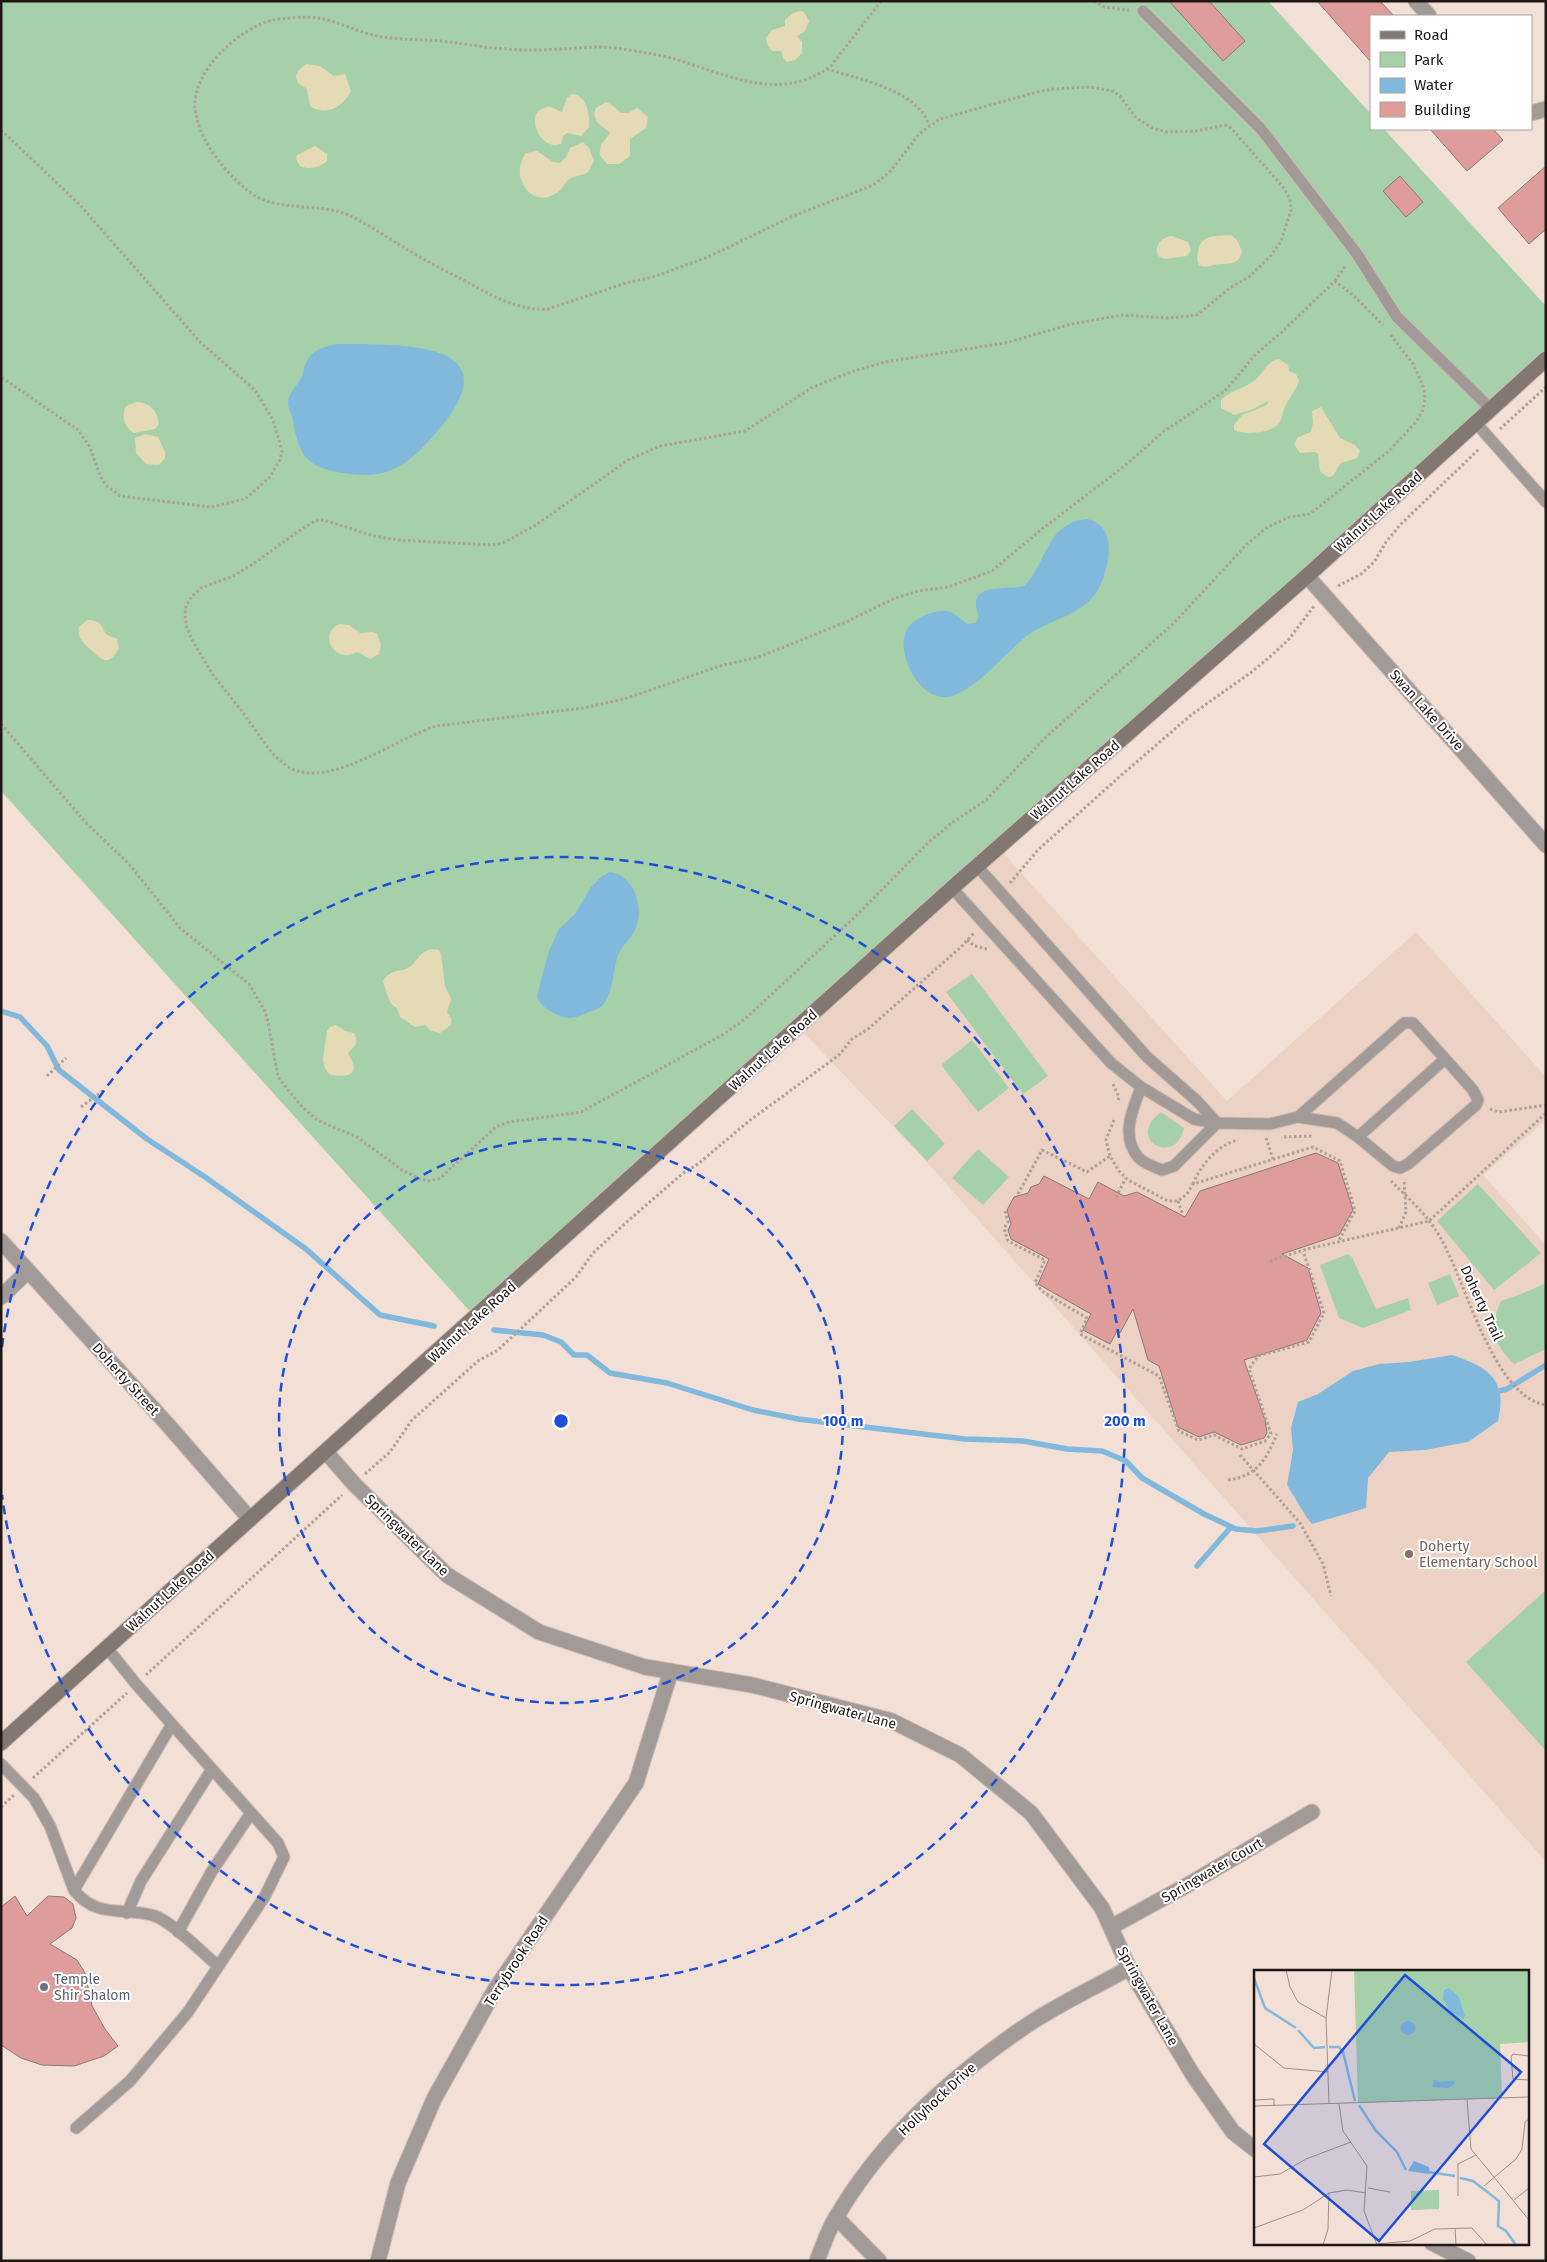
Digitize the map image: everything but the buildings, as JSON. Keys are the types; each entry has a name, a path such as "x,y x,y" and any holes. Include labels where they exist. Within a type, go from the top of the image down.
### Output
{"street":[{"path":"1416,1 1428,15"},
{"path":"1532,113 1546,109"},
{"name":"Walnut Lake Road","path":"1,1743 952,888 1308,576 1546,359"},
{"name":"Swan Lake Drive","path":"1308,576 1324,597 1546,845"},
{"name":"Doherty Street","path":"1,1241 168,1425 250,1519"},
{"path":"1,1297 28,1271"},
{"name":"Springwater Lane","path":"326,1452 354,1484 447,1575 539,1632 645,1667 752,1685 892,1720 960,1755 1032,1814 1102,1908 1129,1968 1193,2075 1233,2132 1254,2148"},
{"name":"Terrybrook Road","path":"378,2261 398,2184 434,2099 496,1988 636,1783 672,1671"},
{"name":"Springwater Court","path":"1112,1927 1312,1812"},
{"name":"Hollyhock Drive","path":"816,2261 836,2217 865,2172 909,2123 961,2073 1024,2027 1129,1968"},
{"path":"836,2217 879,2261"},
{"path":"1434,2244 1468,2261"}],"lane":[{"path":"1143,11 1261,129 1356,254 1397,317 1491,409"},
{"path":"1476,423 1546,502"},
{"path":"977,866 1001,896 1147,1057 1197,1101 1217,1124"},
{"path":"952,888 1111,1063 1141,1087 1194,1119 1217,1124 1270,1124 1298,1117 1337,1123 1358,1137 1393,1166 1402,1167 1408,1164 1476,1105 1478,1100 1473,1090 1413,1023 1404,1023 1298,1117"},
{"path":"1358,1137 1445,1059"},
{"path":"1141,1087 1129,1118 1129,1133 1131,1144 1138,1158 1149,1164 1162,1170 1174,1166 1217,1124"},
{"path":"76,2128 130,2081 188,2012 265,1896 284,1857 278,1843 136,1684 107,1648"},
{"path":"74,1890 172,1724"},
{"path":"1,1764 34,1798 50,1826 78,1896 97,1907 155,1916 178,1932 218,1966"},
{"path":"127,1913 141,1881 212,1769"},
{"path":"178,1932 212,1871 251,1813"}],"path":[{"path":"882,1 827,69 795,84 752,82 708,71 689,63 655,55 610,48 509,50 441,41 380,37 317,18 271,21 255,28 223,50 203,75 195,99 195,110 200,129 221,164 256,196 277,203 315,206 345,214 428,262 488,293 516,306 537,310 548,309 626,283 653,278 708,257 793,216 871,186 889,173 911,144 929,125 940,119 1053,89 1104,89 1120,96 1136,118 1153,128 1176,133 1225,126 1231,128 1283,187 1290,198 1292,210 1281,241 1270,257 1250,276 1230,288 1197,315 1168,318 1122,315 1072,324 1005,343 885,362 854,371 813,387 745,431 660,446 644,452 628,460 536,525 503,543 492,546 397,540 374,536 324,520 309,525 233,576 201,588 192,596 186,606 186,625 199,654 271,752 291,769 310,774 346,767 415,732 436,726 607,704 723,666 759,657 846,622 893,599 918,590 948,587 992,571 1042,529 1127,464 1164,432 1195,414 1225,392 1256,354 1335,281 1347,262 1356,254"},
{"path":"1094,1 1104,7 1143,11"},
{"path":"827,69 884,87 904,97 918,107 926,117 929,125"},
{"path":"1,130 79,204 201,343 255,390 275,427 282,452 280,460 269,478 245,499 211,508 120,496 107,486 100,476 90,447 78,430 1,377"},
{"path":"1,724 87,824 129,864 180,928 249,984 265,1010 278,1078 302,1107 317,1120 363,1140 402,1170 418,1178 432,1181 439,1179 496,1127 509,1122 581,1112 724,1034 745,1019 856,915 934,837 986,800 1046,736 1174,623 1252,539 1268,527 1288,518 1310,514 1390,450 1416,422 1423,410 1424,388 1414,364 1388,330 1354,296 1335,281"},
{"path":"1001,896 1022,867 1045,843 1191,715 1253,671 1288,639 1308,611 1324,597 1336,587 1361,574 1374,562 1386,542 1400,525 1546,388"},
{"path":"1,1806 390,1452 412,1420 478,1361 498,1350 576,1277 593,1253 629,1220 678,1177 698,1164 749,1121 839,1055 852,1040 868,1029 961,947 982,920"},
{"path":"47,1076 66,1058"},
{"path":"81,1107 104,1090"},
{"path":"1476,1105 1499,1112 1546,1105"},
{"path":"1270,1261 1303,1250 1429,1221 1546,1113"},
{"path":"1259,1138 1316,1136"},
{"path":"1266,1138 1273,1159"},
{"path":"1193,1184 1198,1172 1207,1161 1231,1141 1244,1139"},
{"path":"1018,1194 1042,1150 1087,1172 1110,1156"},
{"path":"1399,1228 1406,1212 1402,1167"},
{"name":"Doherty Trail","path":"1385,1176 1405,1195 1435,1229 1482,1334 1508,1377 1519,1392 1533,1402 1546,1405"},
{"path":"1116,1197 1126,1178"},
{"path":"1178,1201 1182,1213"},
{"path":"1005,1211 1008,1222 1004,1228 1008,1241 1045,1260 1035,1283 1043,1292 1087,1318 1080,1334 1160,1376 1179,1431 1198,1440 1214,1435 1242,1449 1265,1441 1270,1434 1249,1369 1258,1356 1309,1342 1324,1313 1303,1250"},
{"path":"1228,1480 1241,1478 1254,1470 1270,1452 1277,1434"},
{"path":"1240,1455 1300,1523 1324,1564 1331,1596"}],"shaded area":[{"name":"Doherty Elementary School","path":"1001,847 1013,864 1227,1101 1416,932 1546,1077 1546,1120 1483,1175 1546,1245 1546,1862 927,1162 799,1028"}],"green space":[{"path":"1,1 1268,1 1370,113 1370,130 1385,130 1546,306 1546,354 475,1317 1,791"},
{"path":"972,974 1048,1076 1023,1094 946,992"},
{"path":"972,1040 1009,1088 978,1112 941,1065"},
{"path":"912,1109 945,1144 927,1161 894,1126"},
{"path":"1161,1112 1184,1128 1179,1140 1172,1146 1163,1147 1156,1145 1150,1140 1148,1132 1151,1122"},
{"path":"978,1149 1009,1177 983,1205 952,1178"},
{"path":"1478,1184 1541,1253 1494,1290 1437,1221"},
{"path":"1348,1254 1352,1257 1376,1309 1408,1298 1411,1310 1363,1328 1339,1318 1320,1265"},
{"path":"1450,1274 1459,1296 1437,1305 1428,1283"},
{"path":"1546,1283 1546,1349 1514,1364 1497,1342 1494,1328 1497,1311 1501,1301"},
{"path":"1546,1590 1546,1751 1466,1662"}],"sand":[{"path":"804,12 809,21 805,31 797,36 802,42 802,53 795,60 787,62 783,58 781,51 772,51 767,44 766,38 772,30 785,26 785,20 793,13"},
{"path":"306,64 320,66 334,76 345,74 351,91 344,101 328,110 316,109 310,106 307,89 298,83 296,76 299,70"},
{"path":"572,94 577,95 584,102 589,117 589,127 581,136 567,133 563,136 561,144 553,145 546,142 537,130 536,116 540,110 547,107 562,112 567,98"},
{"path":"606,102 621,113 628,113 637,108 648,117 646,128 630,139 630,156 619,164 607,164 599,154 602,143 610,133 597,122 594,114 596,108"},
{"path":"583,142 589,148 594,161 588,172 569,179 561,189 548,197 537,197 528,191 524,186 520,173 521,162 526,153 537,151 553,162 560,163 566,157 570,148"},
{"path":"315,146 327,154 327,161 314,168 300,166 296,159 297,155"},
{"path":"1231,235 1237,240 1242,251 1237,261 1207,266 1199,265 1197,256 1199,247 1205,239"},
{"path":"1172,236 1188,242 1191,250 1187,256 1165,259 1158,256 1157,249 1159,243 1165,238"},
{"path":"1279,359 1288,365 1289,371 1296,374 1299,381 1280,421 1275,427 1264,431 1251,433 1234,430 1234,425 1242,415 1267,405 1268,401 1251,410 1234,415 1221,408 1221,401 1229,394 1251,383 1269,364"},
{"path":"141,402 155,411 159,424 155,429 134,433 128,428 124,418 124,410 126,406"},
{"path":"1321,407 1340,438 1355,445 1360,451 1357,458 1341,463 1331,477 1320,471 1318,454 1315,452 1300,453 1294,444 1298,437 1311,432 1313,422 1312,411"},
{"path":"145,434 158,437 165,452 165,458 159,465 146,464 136,453 135,438"},
{"path":"87,620 97,622 102,626 106,634 117,639 119,648 112,658 108,660 101,659 81,639 79,627"},
{"path":"340,624 349,625 360,633 373,632 377,634 381,645 379,654 370,659 358,652 346,655 335,651 331,646 329,636 334,627"},
{"path":"432,949 439,950 441,954 445,986 451,999 447,1012 451,1018 451,1025 440,1033 431,1031 425,1025 415,1027 400,1017 397,1008 391,1004 383,981 390,973 408,968 422,954"},
{"path":"336,1025 345,1031 354,1033 356,1040 356,1044 348,1053 353,1062 354,1069 350,1074 337,1076 329,1074 324,1066 323,1059 327,1031 330,1027"}],"water":[{"path":"337,344 397,345 425,349 447,356 461,368 464,386 453,411 426,444 398,467 378,474 355,475 342,473 313,463 307,458 298,443 288,403 289,396 301,378 310,356 322,348"},
{"path":"1087,519 1103,528 1107,535 1109,552 1103,579 1097,592 1089,602 1068,615 1033,632 982,678 955,695 944,697 933,694 923,688 915,679 905,656 905,634 912,623 923,616 937,611 946,611 955,614 967,624 975,623 979,617 976,607 978,595 990,589 1024,586 1032,577 1055,536 1073,522"},
{"path":"609,872 618,874 625,879 636,894 639,913 638,922 635,930 618,955 611,989 606,1001 602,1006 576,1017 563,1017 545,1007 537,996 549,951 559,929 575,914 591,887"},
{"path":"1452,1355 1476,1364 1492,1377 1500,1395 1498,1421 1468,1442 1425,1450 1389,1452 1368,1478 1366,1508 1312,1524 1287,1485 1293,1450 1291,1428 1298,1402 1318,1394 1353,1371 1379,1364 1409,1362"}],"waterway":[{"path":"1,1011 20,1017 47,1046 59,1070 147,1139 205,1177 306,1249 380,1315 434,1326"},
{"path":"494,1330 543,1335 561,1342 574,1355 587,1355 610,1373 667,1383 753,1410 798,1419 965,1439 1023,1441 1067,1449 1102,1451 1126,1461 1142,1478 1204,1514 1236,1529 1257,1531 1293,1526"},
{"path":"1492,1393 1507,1389 1546,1365"},
{"path":"1197,1566 1231,1527"}],"place":[{"name":"Doherty Elementary School","path":"1409,1554"},
{"name":"Temple Shir Shalom","path":"44,1987"}]}
